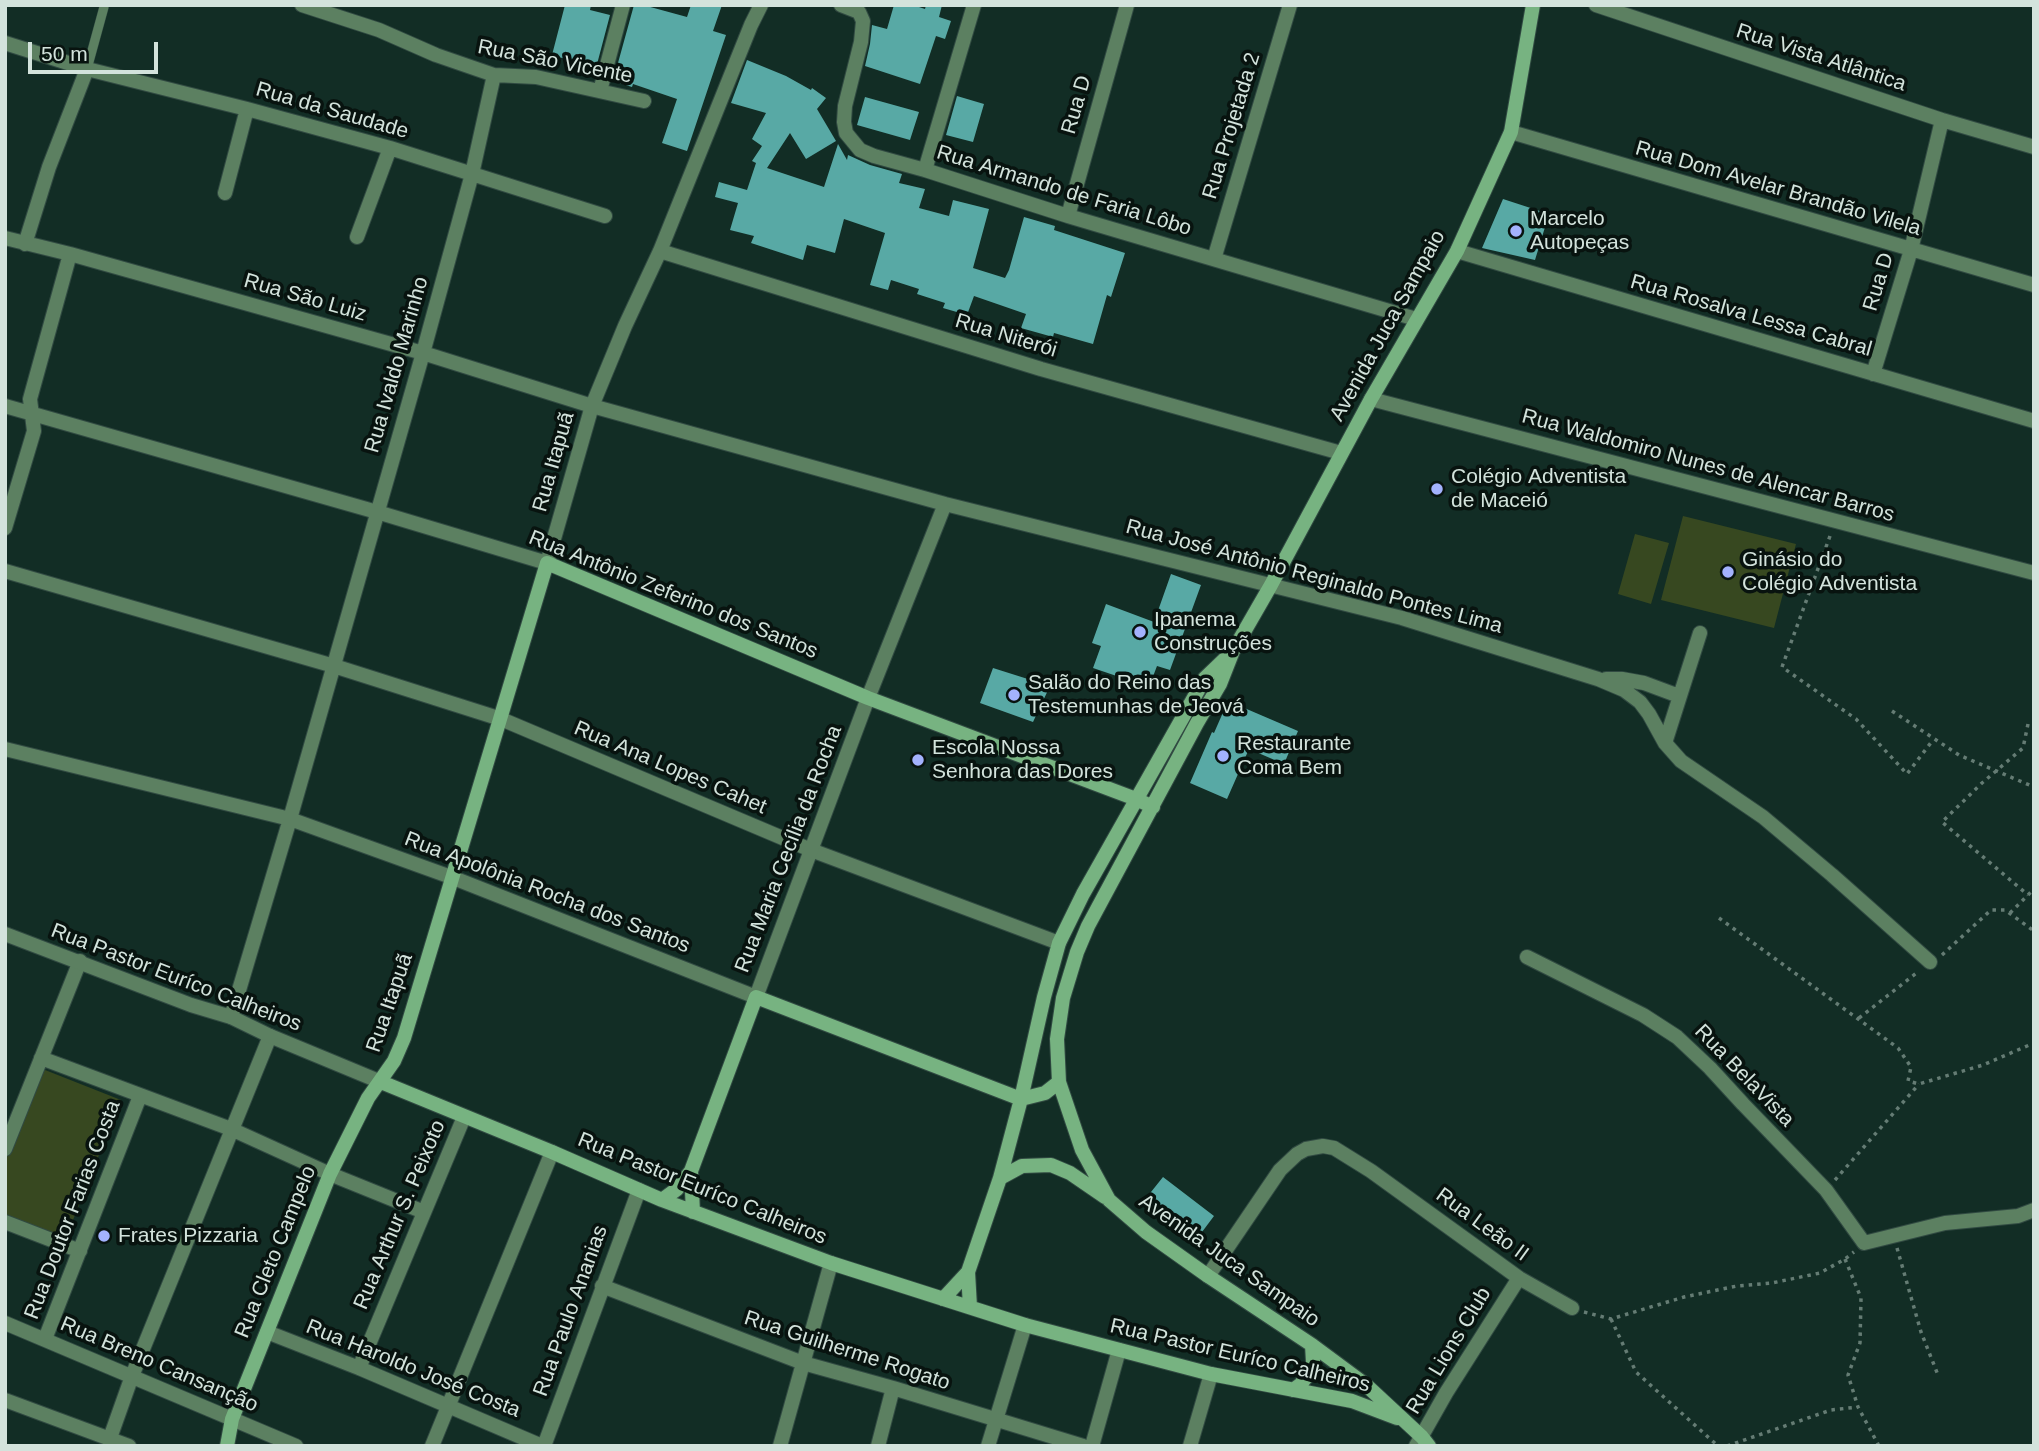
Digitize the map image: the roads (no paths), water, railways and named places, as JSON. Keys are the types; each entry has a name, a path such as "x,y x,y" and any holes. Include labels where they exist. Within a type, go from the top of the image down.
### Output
{"main road":[{"name":"Avenida Juca Sampaio","path":"1422,1443 1404,1420 1366,1385 1146,1232 1109,1200 1082,1150 1059,1082 1057,1039 1063,998 1088,926 1220,684 1233,651 1341,453 1457,251 1511,132 1533,5"},
{"name":"Rua Antônio Zeferino dos Santos","path":"547,563 868,698 1153,807"},
{"name":"Rua Itapuã","path":"381,1082 404,1038 547,563"},
{"name":"Avenida Juca Sampaio","path":"970,1307 968,1272 1021,1100 1059,943 1083,894 1205,678 1233,651"},
{"name":"Rua Apolônia Rocha dos Santos","path":"756,997 1021,1100"},
{"name":"Rua Maria Cecília da Rocha","path":"693,1212 691,1171 756,997"},
{"name":"Rua Pastor Euríco Calheiros","path":"381,1082 662,1200 831,1263 1025,1325 1212,1374 1352,1401 1404,1420"},
{"name":"Rua Cleto Campelo","path":"227,1446 232,1419 330,1174 368,1098 381,1082"},
{"path":"1021,1100 1045,1093 1059,1082"},
{"path":"999,1178 1022,1166 1051,1165 1070,1173 1109,1200"},
{"path":"662,1200 677,1189 691,1171"},
{"path":"943,1299 968,1272"},
{"path":"1293,1390 1311,1370 1312,1345"}],"street":[{"name":"Rua São Vicente","path":"304,5 379,30 436,55 494,75 536,78 643,101"},
{"path":"600,91 624,5"},
{"name":"Rua Itapuã","path":"547,563 592,405 660,251 761,5"},
{"name":"Rua Armando de Faria Lôbo","path":"841,5 859,12 863,21 844,122 846,133 860,150 1068,216 1416,319"},
{"path":"925,170 974,5"},
{"name":"Rua D","path":"1068,216 1127,5"},
{"name":"Rua Projetada 2","path":"1214,259 1290,5"},
{"name":"Rua Vista Atlântica","path":"1596,5 1942,120 2034,147"},
{"name":"Rua da Saudade","path":"5,44 87,69 247,108 390,148 605,216"},
{"path":"26,244 49,167 87,69"},
{"name":"Rua Ivaldo Marinho","path":"232,1017 423,353 472,174 494,75"},
{"path":"225,193 247,108"},
{"name":"Rua D","path":"1873,374 1911,250 1942,120"},
{"name":"Rua Dom Avelar Brandão Vilela","path":"1511,132 2034,285"},
{"path":"357,237 390,148"},
{"name":"Rua São Luiz","path":"5,238 423,353 592,405"},
{"name":"Rua Niterói","path":"660,251 1041,369 1341,453"},
{"name":"Rua Rosalva Lessa Cabral","path":"1457,251 2034,421"},
{"path":"5,528 34,432 30,399 70,254"},
{"name":"Rua Waldomiro Nunes de Alencar Barros","path":"1371,399 2034,573"},
{"name":"Rua José Antônio Reginaldo Pontes Lima","path":"592,405 945,504 1402,618 1598,679 1624,690 1640,702 1665,743 1681,761 1763,817 1930,962"},
{"name":"Rua Antônio Zeferino dos Santos","path":"5,406 547,563"},
{"name":"Rua Maria Cecília da Rocha","path":"756,997 868,698 945,504"},
{"path":"5,571 334,666 501,719"},
{"path":"1665,743 1700,633"},
{"path":"1598,679 1644,683 1679,696"},
{"name":"Rua Ana Lopes Cahet","path":"501,719 811,850 1059,943"},
{"name":"Rua Apolônia Rocha dos Santos","path":"5,750 290,819 451,877 756,997"},
{"name":"Rua Pastor Euríco Calheiros","path":"5,934 191,1005 232,1017 270,1036 381,1082"},
{"name":"Rua BelaVista","path":"1527,957 1643,1015 1677,1037 1826,1190 1864,1243 1945,1223 2018,1216 2034,1210"},
{"path":"5,1149 80,961"},
{"path":"110,1438 132,1377 270,1036"},
{"path":"41,1058 231,1129 330,1174 424,1212"},
{"name":"Rua Doutor Farias Costa","path":"45,1339 140,1096"},
{"name":"Rua Arthur S. Peixoto","path":"359,1368 464,1117"},
{"name":"Rua Leão II","path":"1208,1276 1280,1170 1297,1154 1314,1146 1334,1148 1371,1171 1519,1278 1572,1308"},
{"path":"432,1446 552,1152"},
{"name":"Rua Paulo Ananias","path":"543,1446 639,1190"},
{"path":"5,1222 80,1251"},
{"path":"780,1446 831,1263"},
{"name":"Rua Lions Club","path":"1422,1443 1446,1393 1519,1278"},
{"name":"Rua Guilherme Rogato","path":"602,1286 803,1363 1083,1446"},
{"name":"Rua Breno Cansanção","path":"5,1323 296,1446"},
{"path":"988,1446 1025,1325"},
{"name":"Rua Haroldo José Costa","path":"267,1332 543,1446"},
{"path":"1092,1446 1119,1350"},
{"path":"1191,1446 1212,1374"},
{"path":"878,1446 893,1388"},
{"path":"5,1400 129,1446"}],"lane":[{"path":"87,69 104,8"}],"place":[{"name":"Marcelo Autopeças","path":"1516,231"},
{"name":"Colégio Adventista de Maceió","path":"1437,489"},
{"name":"Ginásio do Colégio Adventista","path":"1728,572"},
{"name":"Ipanema Construções","path":"1140,632"},
{"name":"Salão do Reino das Testemunhas de Jeová","path":"1014,695"},
{"name":"Restaurante Coma Bem","path":"1223,756"},
{"name":"Escola Nossa Senhora das Dores","path":"918,760"},
{"name":"Frates Pizzaria","path":"104,1236"}]}
